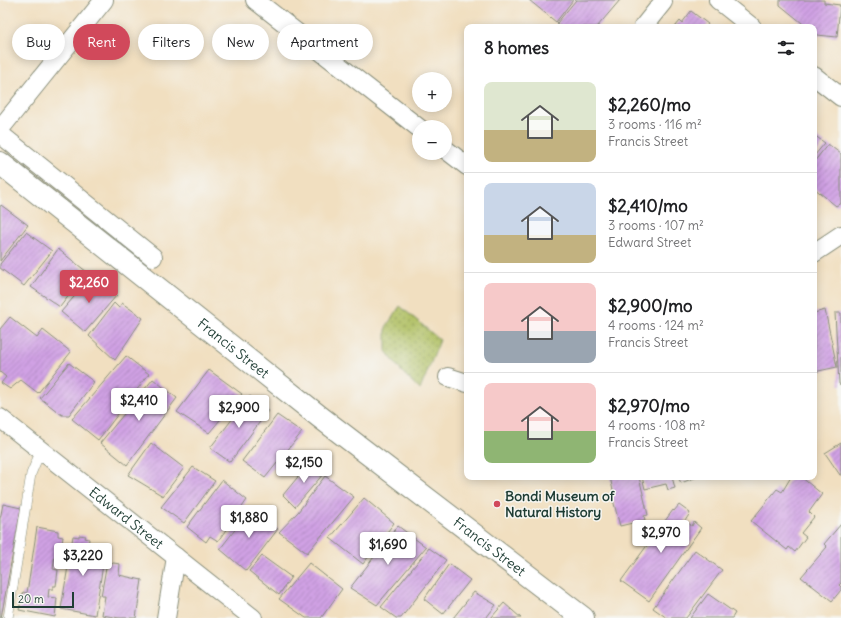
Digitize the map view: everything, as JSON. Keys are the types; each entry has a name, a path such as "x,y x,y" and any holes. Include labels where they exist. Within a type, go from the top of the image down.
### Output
{"street":[{"path":"0,129 104,0"},
{"path":"255,0 412,123"},
{"path":"718,0 748,24"},
{"path":"645,24 663,2"},
{"path":"817,78 841,97"},
{"path":"0,134 153,257"},
{"path":"452,154 464,164"},
{"name":"Francis Street","path":"0,163 320,417 583,618"},
{"path":"817,251 841,235"},
{"path":"448,377 464,382"},
{"name":"Edward Street","path":"0,418 253,618"},
{"path":"166,618 176,557"}],"lane":[{"path":"8,618 31,474 41,450"}],"green space":[{"path":"400,306 440,340 420,390 401,371 386,351 386,327"}],"building":[{"path":"529,0 573,0 556,22"},
{"path":"576,0 620,0 600,24 557,23"},
{"path":"780,0 824,0 824,3 840,5 837,37 817,35 817,24 803,24 780,5"},
{"path":"691,11 708,24 678,24 680,21 682,23"},
{"path":"817,137 825,143 817,152"},
{"path":"828,144 841,154 841,203 836,206 817,190 817,158"},
{"path":"1,205 28,225 0,261 0,207"},
{"path":"26,232 52,251 24,286 0,268 0,264"},
{"path":"58,249 87,272 60,307 31,287"},
{"path":"91,277 117,295 85,332 61,312"},
{"path":"114,303 119,308 122,303 143,318 115,360 89,336"},
{"path":"825,310 837,367 817,371 817,312"},
{"path":"835,313 841,313 841,385 839,384"},
{"path":"10,317 37,338 43,330 71,352 38,393 21,380 10,389 1,383 6,377 0,372 0,329"},
{"path":"126,356 149,374 98,440 72,419"},
{"path":"69,363 94,382 69,415 62,415 40,398"},
{"path":"209,370 242,394 209,433 177,412"},
{"path":"153,379 177,398 127,465 100,443"},
{"path":"250,396 268,411 230,462 210,448"},
{"path":"277,415 302,432 265,478 242,461"},
{"path":"151,443 184,468 163,496 128,475"},
{"path":"841,443 841,475 840,475 825,453"},
{"path":"311,461 325,472 295,507 283,495"},
{"path":"193,467 215,481 184,523 161,507"},
{"path":"325,476 354,497 307,553 279,532 298,512"},
{"path":"222,480 247,500 218,541 210,536 206,542 187,527"},
{"path":"611,480 640,480 648,515 644,516 645,520 620,526 612,496 614,495"},
{"path":"643,480 673,480 675,488 668,490 666,484 645,489"},
{"path":"680,480 689,480 681,483"},
{"path":"789,480 805,480 822,494 809,512 814,517 801,533 806,537 795,552 789,547 787,550 751,521 777,489 782,492"},
{"path":"364,498 394,523 363,564 330,538"},
{"path":"3,504 21,508 0,618 0,519"},
{"path":"679,505 690,513 685,521 692,526 694,522 701,528 649,601 621,581 673,510 674,511"},
{"path":"252,508 278,529 246,571 220,549"},
{"path":"841,524 841,583 839,585 841,590 832,601 801,577 827,547 824,544"},
{"path":"398,526 426,547 377,605 350,588"},
{"path":"37,527 58,531 58,536 63,537 60,555 55,554 53,569 58,570 56,586 53,586 53,589 49,589 48,597 57,598 55,617 19,610 23,592 27,593"},
{"path":"79,535 86,536 85,538 89,539 88,546 101,548 100,551 105,552 95,615 61,609 73,536 79,537"},
{"path":"429,548 446,560 401,618 396,618 381,607"},
{"path":"695,550 722,570 686,618 667,618 653,608"},
{"path":"262,556 291,577 279,595 249,571"},
{"path":"107,562 120,564 119,575 142,580 136,618 119,618 102,615 105,596 101,596"},
{"path":"309,563 342,589 321,618 306,618 279,599"},
{"path":"449,564 470,580 443,614 424,599"},
{"path":"474,592 496,605 486,618 453,618"},
{"path":"708,594 735,613 732,618 690,618"},
{"path":"504,603 521,618 491,618"}],"place":[{"name":"Bondi Museum of Natural History","path":"497,504"}]}
